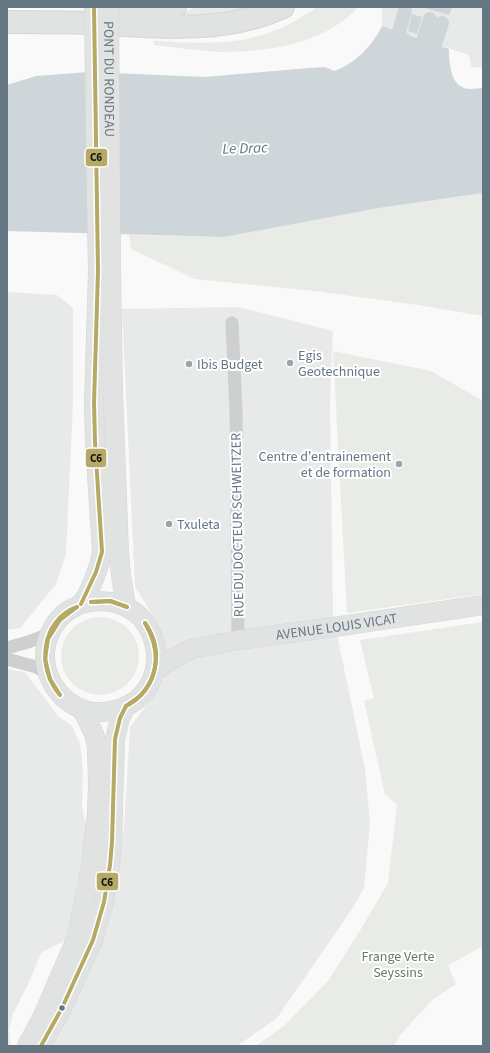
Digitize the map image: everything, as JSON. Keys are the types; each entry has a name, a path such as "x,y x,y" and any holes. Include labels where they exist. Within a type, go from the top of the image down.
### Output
{"highway":[{"path":"11,7 49,12 126,14 156,12 175,7"},
{"path":"7,22 70,22 190,27 214,26 261,16 283,7"}],"main road":[{"path":"94,7 104,271 113,402 119,553 126,606"},
{"name":"PONT DU RONDEAU","path":"104,271 109,7"},
{"path":"81,604 95,577 102,552 94,403 104,271"},
{"path":"104,600 126,606 142,618 152,634 156,653 155,672 144,692 134,702 115,710 104,712 93,712 82,709 60,695 47,673 45,653 49,634 62,615 81,604 104,600"},
{"name":"AVENUE LOUIS VICAT","path":"191,649 238,640 483,605"},
{"path":"152,634 170,644 191,649"},
{"path":"155,672 166,663 191,649"},
{"path":"40,1046 62,1008 93,940 104,902 112,842 115,739 120,718 126,706"},
{"path":"27,1046 43,1016 77,937 91,866 97,814 97,746 94,734 82,709"}],"street":[{"name":"RUE DU DOCTEUR SCHWEITZER","path":"232,323 236,411 238,640"},
{"path":"7,648 49,634"},
{"path":"7,659 36,667 47,673"}],"shaded area":[{"path":"382,7 483,7 483,68 471,67 469,55 382,26"},
{"path":"7,292 57,295 73,308 73,404 66,554 56,584 20,628 7,630"},
{"path":"238,307 333,331 330,403 333,615 365,769 370,823 364,888 352,909 277,1018 237,1046 45,1046 89,959 124,828 130,727 165,677 159,625 135,587 122,309"},
{"path":"7,669 25,672 58,716 72,726 80,744 83,768 82,807 90,845 77,882 70,938 41,953 30,980 13,1014 9,1030 11,1046 7,1046"}],"green space":[{"path":"198,7 267,7 219,19 175,15"},
{"path":"317,7 358,7 345,20 329,30 295,43 276,48 238,52 220,52 154,45 154,41 228,42 242,40 283,27"},
{"path":"483,193 483,316 418,305 315,291 195,279 131,249 129,235 224,237 379,208"},
{"name":"Centre d'entrainement et de formation","path":"333,351 431,371 483,401 483,594 347,613"},
{"path":"100,617 115,620 122,624 132,634 136,641 139,656 136,671 132,678 122,688 115,692 100,695 85,692 78,688 68,678 64,671 61,656 64,641 68,634 78,624 85,620"},
{"name":"Frange Verte Seyssins","path":"483,622 483,946 448,965 456,984 432,1000 400,1035 394,1046 256,1046 284,1026 328,981 388,883 397,805 385,794 364,701 374,698 360,640"}],"water":[{"path":"422,7 452,7 449,15"},
{"path":"400,10 410,13 405,31 395,28"},
{"path":"412,14 422,17 417,34 408,31"},
{"path":"425,17 434,20 429,38 419,35"},
{"path":"437,21 446,24 441,41 431,38"},
{"name":"Le Drac","path":"382,26 449,49 451,71 453,77 459,85 466,89 483,88 483,193 379,208 224,237 7,231 7,85 36,76 89,72 205,77 325,67 334,71 356,59 368,47"}],"waterway":[{"path":"405,11 398,35 414,47 434,47 442,23"},
{"path":"409,52 414,47 422,44 430,19"}],"transit line":[{"name":"C6","path":"81,604 96,572 102,552 94,403 98,271 94,7"},
{"name":"C6","path":"91,602 110,601 127,607"},
{"name":"C6","path":"91,602 111,601 127,607"},
{"name":"C6","path":"60,695 52,684 47,672 45,659 46,646 49,633 56,622 65,613 77,607"},
{"name":"C6","path":"60,695 50,679 45,659 48,639 60,620 77,607"},
{"name":"C6","path":"126,706 141,695 152,678 155,669 156,660 153,641 145,623"},
{"name":"C6","path":"126,706 137,699 145,690 155,669 155,646 145,623"},
{"name":"C6","path":"41,1046 62,1008 93,940 104,902 112,842 115,739 120,718 126,706"}],"place":[{"name":"Egis Geotechnique","path":"290,363"},
{"name":"Ibis Budget","path":"189,364"},
{"name":"Centre d'entrainement et de formation","path":"399,464"},
{"name":"Txuleta","path":"169,524"}]}
